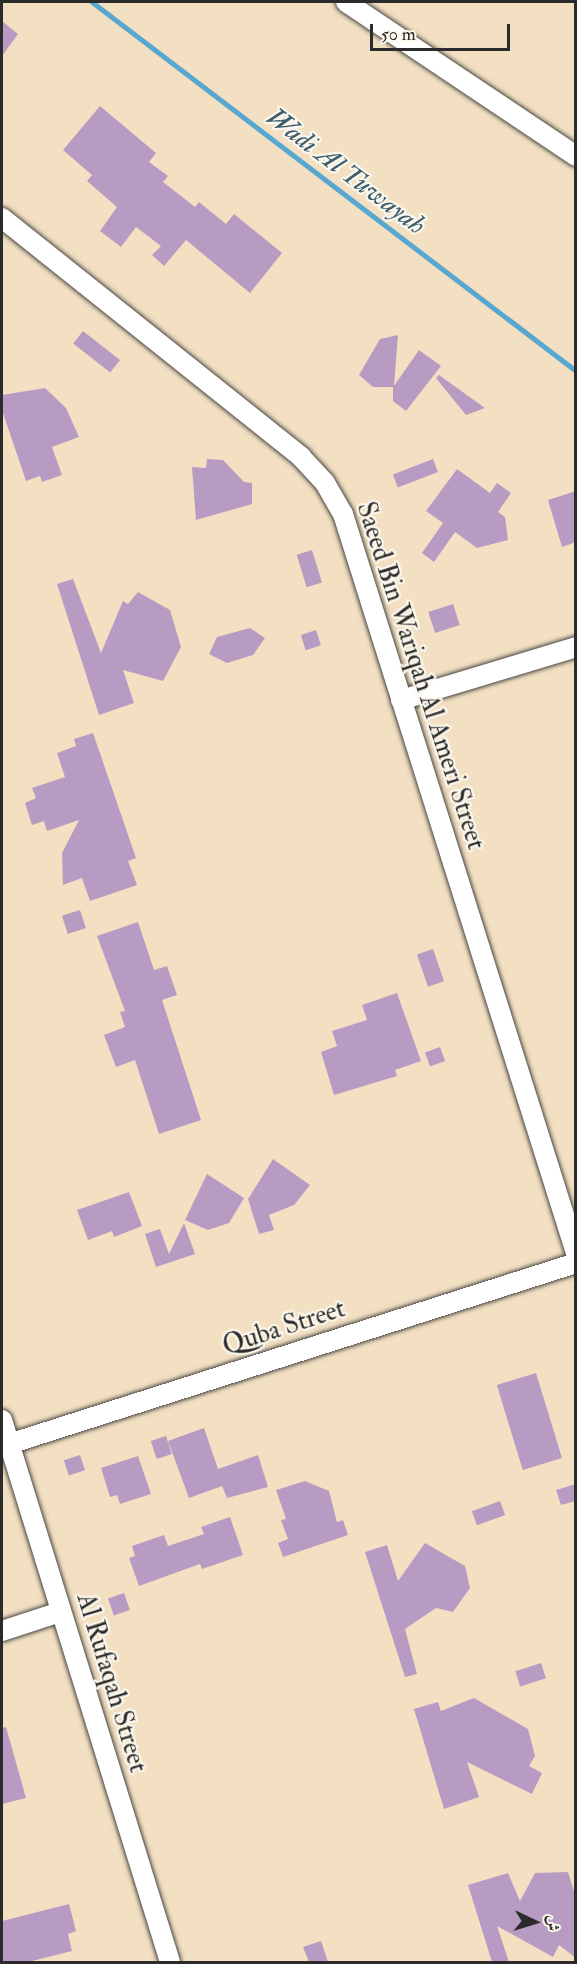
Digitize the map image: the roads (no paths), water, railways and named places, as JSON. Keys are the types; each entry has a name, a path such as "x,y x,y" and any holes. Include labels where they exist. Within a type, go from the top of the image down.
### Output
{"street":[{"path":"346,2 576,156"},
{"name":"Saeed Bin Wariqah Al Ameri Street","path":"2,218 301,457 325,483 343,514 356,547 401,700 576,1252"},
{"path":"401,700 576,647"},
{"name":"Quba Street","path":"9,1444 576,1263"},
{"name":"Al Rufaqah Street","path":"2,1420 170,1962"},
{"path":"2,1630 60,1612"}],"waterway":[{"name":"Wadi Al Tuwayah","path":"92,2 576,371"}]}
